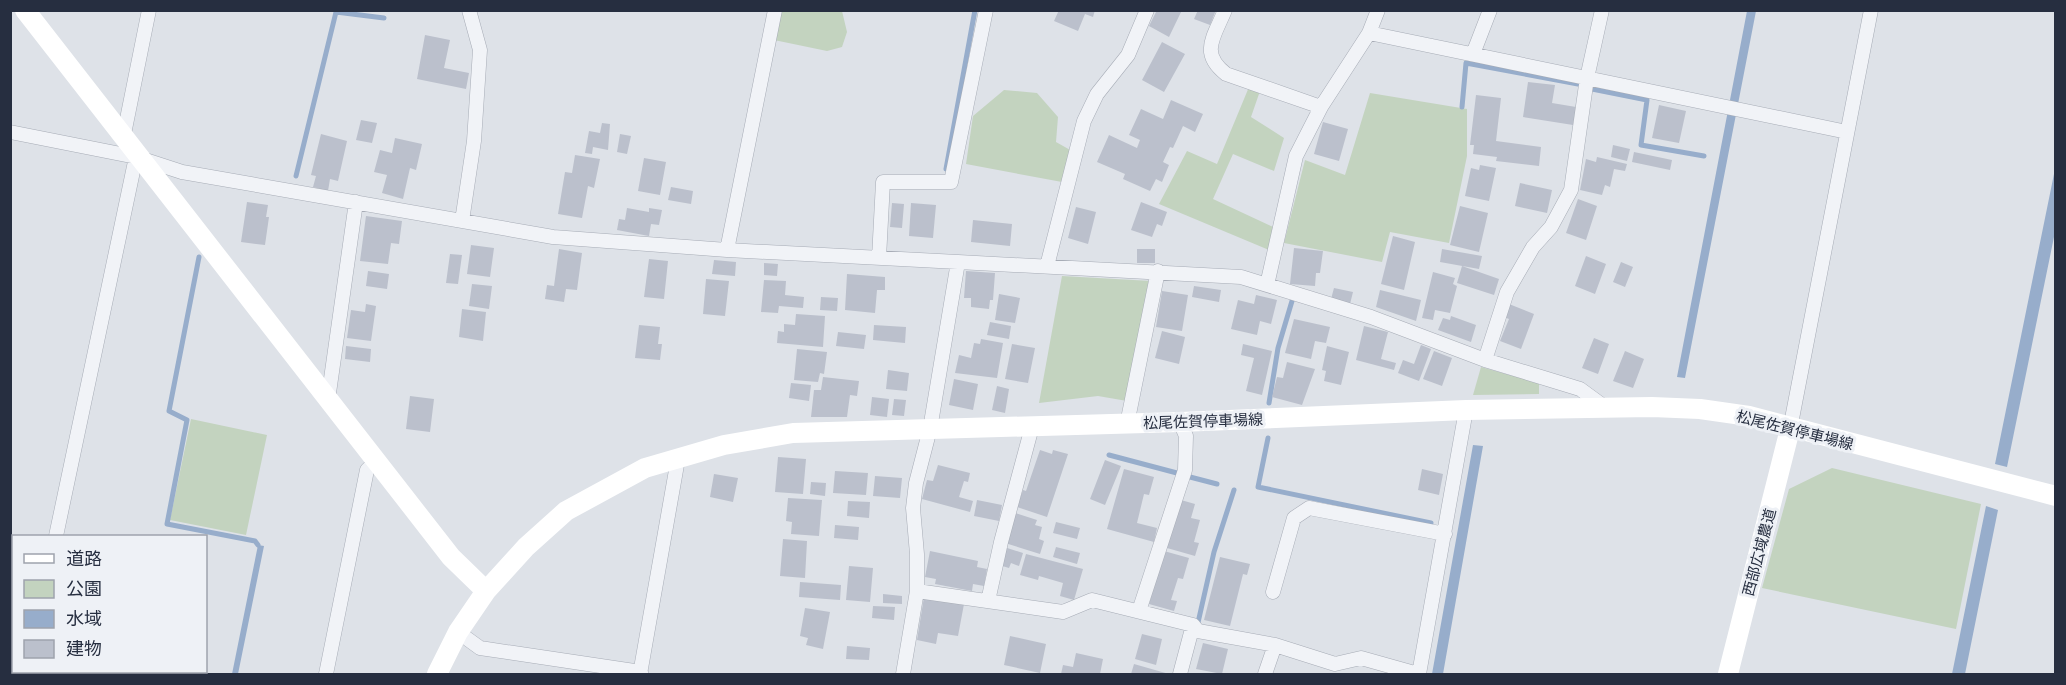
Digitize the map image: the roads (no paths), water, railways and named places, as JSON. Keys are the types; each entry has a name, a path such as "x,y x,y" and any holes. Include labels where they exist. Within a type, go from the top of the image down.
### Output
{"main road":[{"path":"25,10 136,157 451,557 486,591"},
{"name":"松尾佐賀停車場線","path":"437,675 458,632 486,591 526,547 566,511 645,468 724,445 793,433 1127,424 1466,410 1700,409 1749,416 1790,429 2055,496"},
{"name":"西部広域農道","path":"1728,675 1790,429"}],"street":[{"path":"123,139 149,10"},
{"path":"462,221 474,141 480,50 469,10"},
{"path":"727,250 776,10"},
{"path":"879,258 883,182 951,182 986,10"},
{"path":"1047,266 1084,121 1097,94 1128,55 1147,10"},
{"path":"1225,10 1209,49 1213,65 1226,74 1321,107"},
{"path":"1267,285 1296,156 1321,107 1369,33 1378,10"},
{"path":"1473,54 1490,10"},
{"path":"1485,360 1507,292 1533,247 1551,227 1571,190 1587,78 1602,10"},
{"path":"1790,429 1871,10"},
{"path":"1369,33 1847,132"},
{"path":"10,132 136,157 182,172 553,237 727,250 1222,274 1267,285 1371,317 1485,360 1580,388 1606,408"},
{"path":"56,535 136,157"},
{"path":"328,400 356,202"},
{"path":"903,675 917,591 913,508 916,483 930,429 958,262"},
{"path":"1127,424 1158,271"},
{"path":"917,591 1063,612 1092,600 1195,628 1275,645 1335,664 1361,658 1419,675 1466,410"},
{"path":"1139,611 1185,470 1186,436 1180,422"},
{"path":"988,601 1000,542 1032,426"},
{"path":"458,632 480,648 641,673 678,459"},
{"path":"326,675 367,470 376,461"},
{"path":"1273,592 1294,518 1309,508 1445,534"},
{"path":"1180,675 1195,628"},
{"path":"1265,675 1275,645"}],"water":[{"path":"1747,11 1756,11 1685,378 1677,377"},
{"path":"2055,169 2055,232 2007,467 1995,464"},
{"path":"1473,445 1483,446 1443,674 1432,674"},
{"path":"1986,506 1998,510 1965,674 1952,674"},
{"path":"258,545 264,546 238,674 232,674"}],"waterway":[{"path":"946,169 975,10"},
{"path":"296,176 336,12 384,18"},
{"path":"1462,107 1466,63 1578,84"},
{"path":"1592,89 1647,100 1641,145 1704,156"},
{"path":"199,257 169,411 187,420 167,524 255,541 258,545"},
{"path":"1269,403 1278,348 1292,301"},
{"path":"1268,438 1258,487 1431,523"},
{"path":"1109,455 1177,473"},
{"path":"1190,477 1217,484"},
{"path":"1197,627 1214,552 1234,490"}]}
